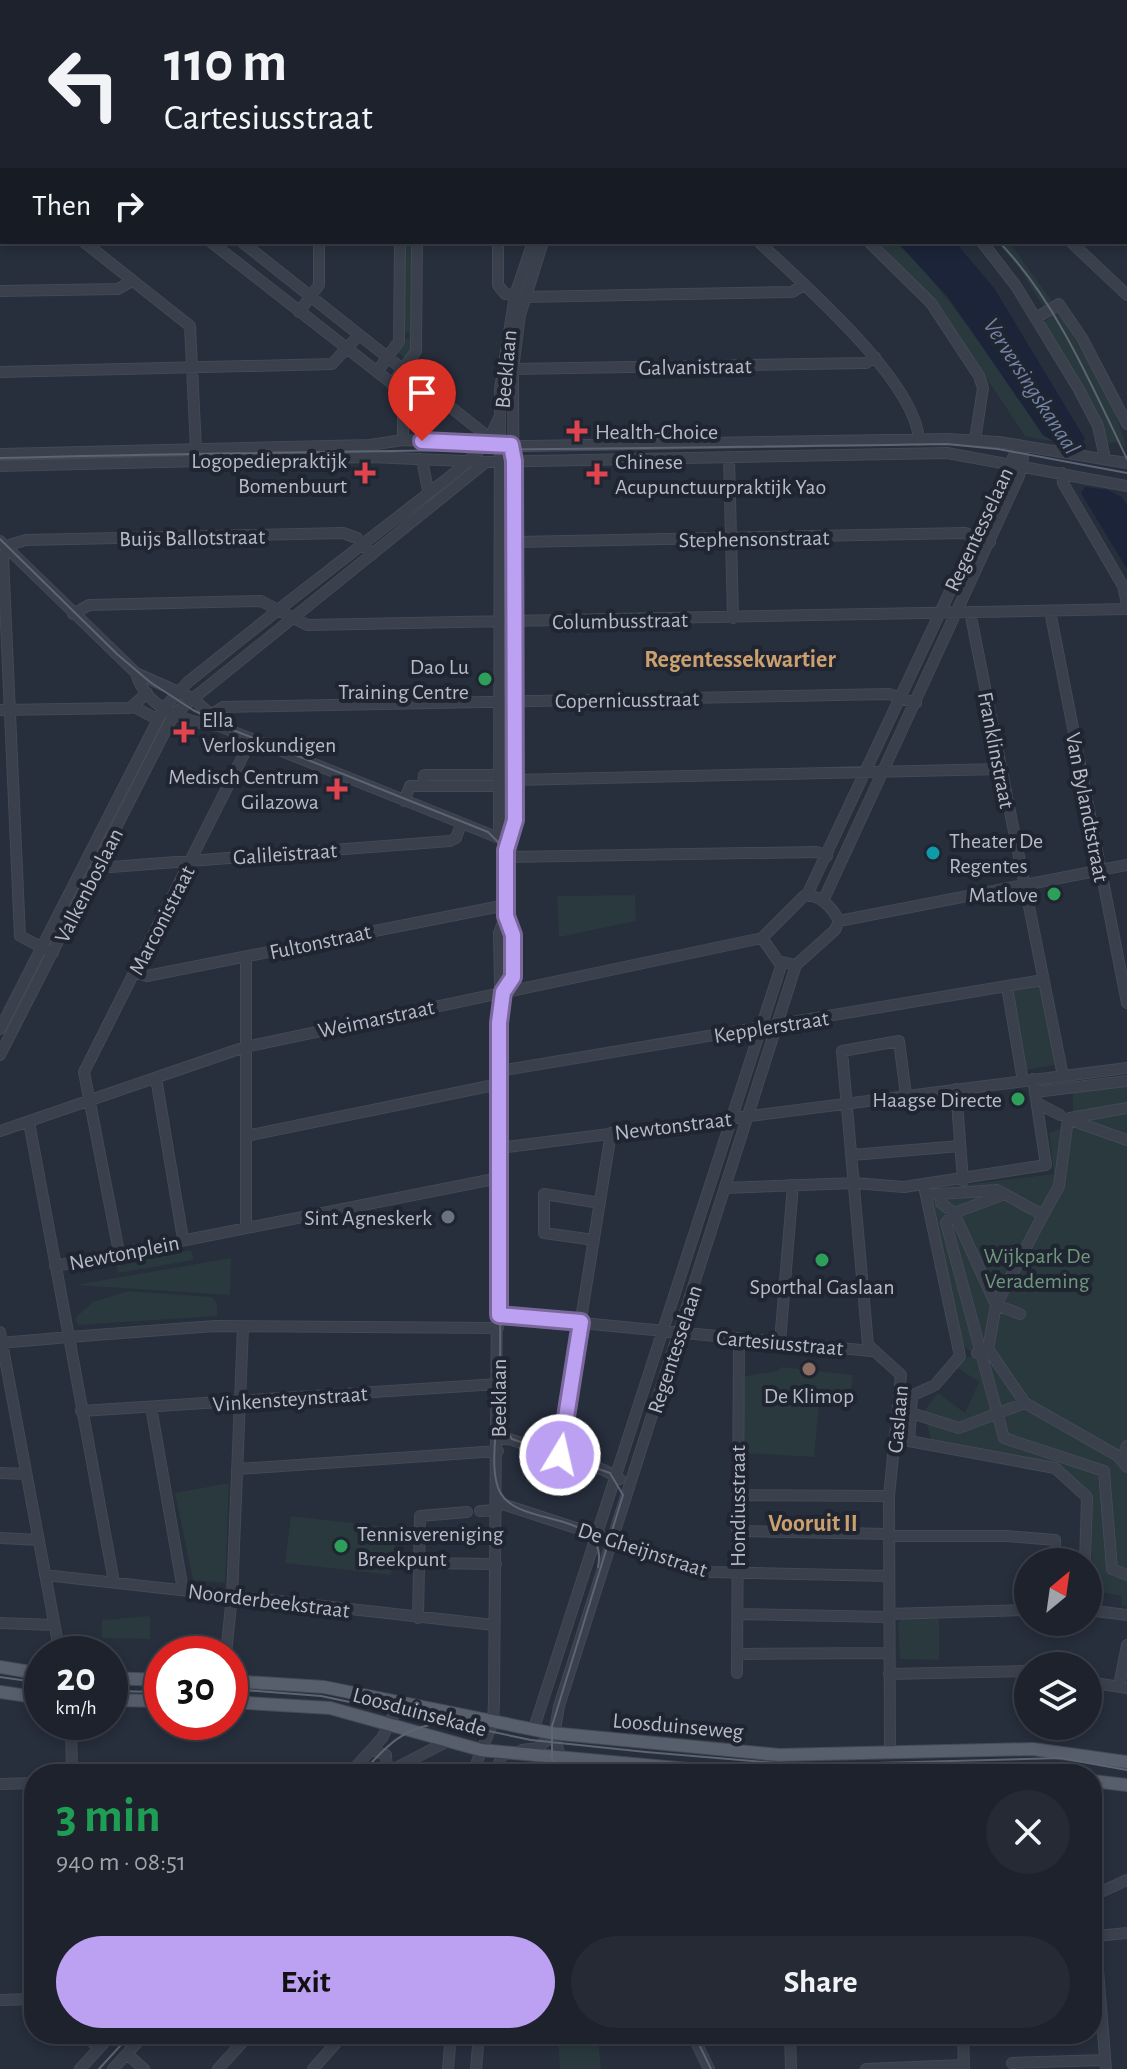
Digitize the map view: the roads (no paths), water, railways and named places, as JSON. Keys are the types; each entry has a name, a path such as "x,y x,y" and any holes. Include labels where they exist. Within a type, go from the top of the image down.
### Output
{"main road":[{"path":"0,1667 24,1671"},
{"name":"Loosduinseweg","path":"248,1682 324,1687 554,1733 805,1756 1033,1749 1127,1762"},
{"path":"0,1692 24,1695"},
{"name":"Loosduinsekade","path":"248,1703 330,1708 481,1750 632,1764"},
{"path":"1102,1782 1127,1785"}],"street":[{"path":"86,244 190,326 196,449"},
{"path":"219,244 299,312 392,384 404,397 403,440"},
{"path":"245,244 487,436 487,443"},
{"path":"299,312 319,285 319,244"},
{"path":"377,372 399,341 400,244"},
{"path":"392,384 416,351 417,244"},
{"path":"498,244 498,285 505,294 792,292 804,285"},
{"path":"520,296 533,244"},
{"path":"520,296 542,244"},
{"path":"761,244 875,357 917,422 919,440"},
{"path":"871,244 931,303 979,376 983,388 975,440"},
{"path":"984,244 1006,271 1036,318 1098,426 1100,457"},
{"path":"1073,244 1127,295"},
{"path":"0,291 118,289 132,281"},
{"name":"Beeklaan","path":"476,1764 493,1722 498,1445 499,1071 503,992 513,977 513,935 506,911 506,841 499,828 500,462 507,445 520,296"},
{"name":"Beeklaan","path":"506,841 515,828 516,542 514,461 499,416 501,367 520,296"},
{"path":"1036,318 1059,304 1088,350 1127,424"},
{"path":"0,372 332,364 359,335"},
{"name":"Galvanistraat","path":"513,369 866,363 875,357"},
{"path":"178,691 428,490 468,462 487,443 499,416"},
{"path":"0,454 370,445 403,440 507,445 975,440 1127,463"},
{"name":"Regentesselaan","path":"762,938 807,895 1019,445"},
{"name":"Regentesselaan","path":"823,901 990,542 1022,466 1019,445"},
{"path":"0,466 370,457 500,462 947,453 1127,486"},
{"path":"729,457 733,618"},
{"path":"422,460 428,490"},
{"path":"174,714 486,462"},
{"path":"1065,474 1063,483 1116,572 1127,607"},
{"name":"Buijs Ballotstraat","path":"4,545 26,540 328,533 349,534 363,543"},
{"name":"Stephensonstraat","path":"516,542 976,535 990,542"},
{"path":"363,543 371,553"},
{"path":"4,545 136,673 147,693 174,714 219,726 506,841"},
{"path":"4,545 5,710 20,936 53,953"},
{"name":"Columbusstraat","path":"73,614 89,605 261,601 307,625 1127,607"},
{"name":"Van Bylandtstraat","path":"1050,611 1127,1003"},
{"name":"Franklinstraat","path":"970,612 1063,1076"},
{"path":"136,673 192,698 212,714 219,726"},
{"name":"Valkenboslaan","path":"0,1029 152,717 178,691"},
{"path":"134,707 147,693"},
{"path":"901,696 916,703"},
{"name":"Copernicusstraat","path":"212,714 223,707 901,696"},
{"path":"5,710 134,707 152,717"},
{"name":"Valkenboslaan","path":"0,1055 174,714"},
{"name":"Marconistraat","path":"119,1252 84,1072 251,740"},
{"path":"515,780 1001,769"},
{"path":"404,801 410,786 423,786 424,775 499,780"},
{"name":"Galileïstraat","path":"99,864 111,867 450,841 456,838 461,824"},
{"path":"506,857 817,852 827,856"},
{"path":"839,921 1127,865"},
{"path":"807,895 823,901 839,921"},
{"name":"Fultonstraat","path":"134,972 147,976 506,911"},
{"path":"762,938 782,963 796,965 835,930 839,921"},
{"name":"Weimarstraat","path":"0,1131 245,1047 762,938"},
{"path":"246,957 246,1228 499,1178"},
{"name":"Regentesselaan","path":"534,1728 782,963"},
{"name":"Regentesselaan","path":"554,1757 554,1733 613,1539 796,965"},
{"name":"Kepplerstraat","path":"499,1071 1043,980"},
{"path":"929,1194 963,1181 1046,1165 1036,1098 1028,1080 1007,987"},
{"path":"871,1351 865,1317 842,1051 899,1041 906,1095"},
{"name":"Newtonstraat","path":"499,1148 1127,1068"},
{"path":"156,1078 183,1239"},
{"path":"1036,1098 1127,1081"},
{"path":"246,1136 499,1084"},
{"path":"956,1089 963,1181"},
{"path":"1036,1098 1064,1117 1127,1140"},
{"path":"1064,1117 1127,1108"},
{"path":"980,1352 996,1305 1059,1186 1064,1117"},
{"path":"29,1122 55,1266"},
{"path":"559,1455 611,1133"},
{"path":"852,1155 960,1146"},
{"path":"725,1188 854,1183 929,1194 997,1190 1043,1215"},
{"path":"780,1342 793,1185"},
{"path":"594,1240 544,1233 544,1194 600,1203"},
{"path":"929,1194 954,1213 996,1305 1020,1314"},
{"path":"929,1194 960,1354"},
{"path":"1005,1194 954,1213 946,1223 1004,1438 1104,1471 1097,1540 1093,1548"},
{"name":"Newtonplein","path":"114,1582 55,1266 246,1228"},
{"name":"Cartesiusstraat","path":"499,1315 871,1351"},
{"path":"228,1636 243,1327"},
{"path":"56,1636 1,1339 243,1327 498,1328"},
{"name":"Hondiusstraat","path":"737,1673 739,1338"},
{"name":"Gaslaan","path":"871,1351 899,1372 900,1396 889,1496 890,1753"},
{"path":"900,1396 912,1397 935,1385 960,1354 980,1352"},
{"path":"980,1352 1025,1403 1124,1459 1127,1446"},
{"name":"Vinkensteynstraat","path":"81,1411 498,1384"},
{"path":"912,1397 909,1441 998,1454 1055,1468 1087,1497 1097,1540 1112,1569 1127,1575"},
{"path":"911,1413 959,1428 1025,1403"},
{"path":"0,1406 13,1407"},
{"path":"151,1407 183,1590"},
{"path":"238,1469 498,1445 509,1439 617,1476 630,1485"},
{"path":"0,1473 26,1474"},
{"path":"737,1495 889,1496"},
{"name":"De Gheijnstraat","path":"480,1511 496,1506 613,1539 703,1570 888,1576"},
{"path":"418,1618 420,1516 467,1512"},
{"path":"737,1531 1006,1536 1055,1540 1055,1548"},
{"path":"0,1538 39,1540"},
{"path":"421,1563 496,1564"},
{"name":"Noorderbeekstraat","path":"45,1575 494,1625"},
{"path":"737,1614 888,1615 1014,1610"},
{"path":"1102,1612 1127,1615"},
{"path":"0,1623 54,1625"},
{"path":"1102,1684 1123,1687 1127,1645"},
{"path":"737,1654 888,1653"},
{"path":"889,1674 1014,1671"},
{"path":"359,1764 372,1750 395,1712 408,1703"},
{"path":"500,1764 506,1752 538,1748 554,1733"},
{"path":"71,1740 72,1764"},
{"path":"403,1764 448,1741"},
{"path":"372,1750 386,1755 386,1764"},
{"path":"554,1757 555,1764"},
{"path":"554,1757 559,1764"},
{"path":"0,1784 24,1783"},
{"path":"1102,1890 1127,1880"},
{"path":"1102,1936 1127,1933"},
{"path":"0,2000 24,1999"},
{"path":"1012,2063 1105,2064 1102,2016"},
{"path":"94,2044 99,2048"},
{"path":"80,2069 103,2044"},
{"path":"113,2069 136,2044"},
{"path":"218,2069 241,2044"},
{"path":"313,2069 335,2044"},
{"path":"448,2069 450,2044"},
{"path":"476,2069 478,2044"},
{"path":"697,2044 709,2069"},
{"path":"790,2044 791,2069"},
{"path":"866,2069 964,2067 963,2044"},
{"path":"127,2054 144,2069"}],"water":[{"name":"Verversingskanaal","path":"899,244 957,244 994,288 1085,439 1079,446 1109,491 1122,497 1127,506 1127,569 1081,493 1085,487 1055,442 1043,435 948,297"}],"tram line":[{"path":"1001,244 1038,290 1055,317 1127,459"},
{"path":"0,458 947,444 998,449 1127,473"},
{"path":"0,539 117,654 150,682 193,710 233,730 488,832 506,850 508,968 501,1035 500,1421 512,1439 610,1473 623,1495 552,1726 554,1764"},
{"path":"496,1418 494,1466 500,1492 510,1503 525,1511 577,1527 590,1536 598,1548 598,1567"},
{"path":"0,1677 24,1680"},
{"path":"248,1690 321,1696 531,1740 788,1764"},
{"path":"128,1691 144,1692"},
{"path":"370,1764 403,1735 437,1724"},
{"path":"837,1764 1060,1758 1094,1764"},
{"path":"1102,1766 1127,1770"},
{"path":"99,2069 122,2044"},
{"path":"699,2044 711,2069"}],"place":[{"name":"Health-Choice","path":"577,431"},
{"name":"Logopediepraktijk Bomenbuurt","path":"365,473"},
{"name":"Chinese Acupunctuurpraktijk Yao","path":"597,474"},
{"name":"Dao Lu Training Centre","path":"485,679"},
{"name":"Ella Verloskundigen","path":"184,732"},
{"name":"Medisch Centrum Gilazowa","path":"337,789"},
{"name":"Theater De Regentes","path":"933,853"},
{"name":"Matlove","path":"1054,894"},
{"name":"Haagse Directe","path":"1018,1099"},
{"name":"Sint Agneskerk","path":"448,1217"},
{"name":"Sporthal Gaslaan","path":"822,1260"},
{"name":"De Klimop","path":"809,1369"},
{"name":"Tennisvereniging Breekpunt","path":"341,1546"}],"district":[{"name":"Regentessekwartier","path":"740,659"},
{"name":"Vooruit II","path":"813,1523"}],"park label":[{"name":"Wijkpark De Verademing","path":"1037,1268"}]}
